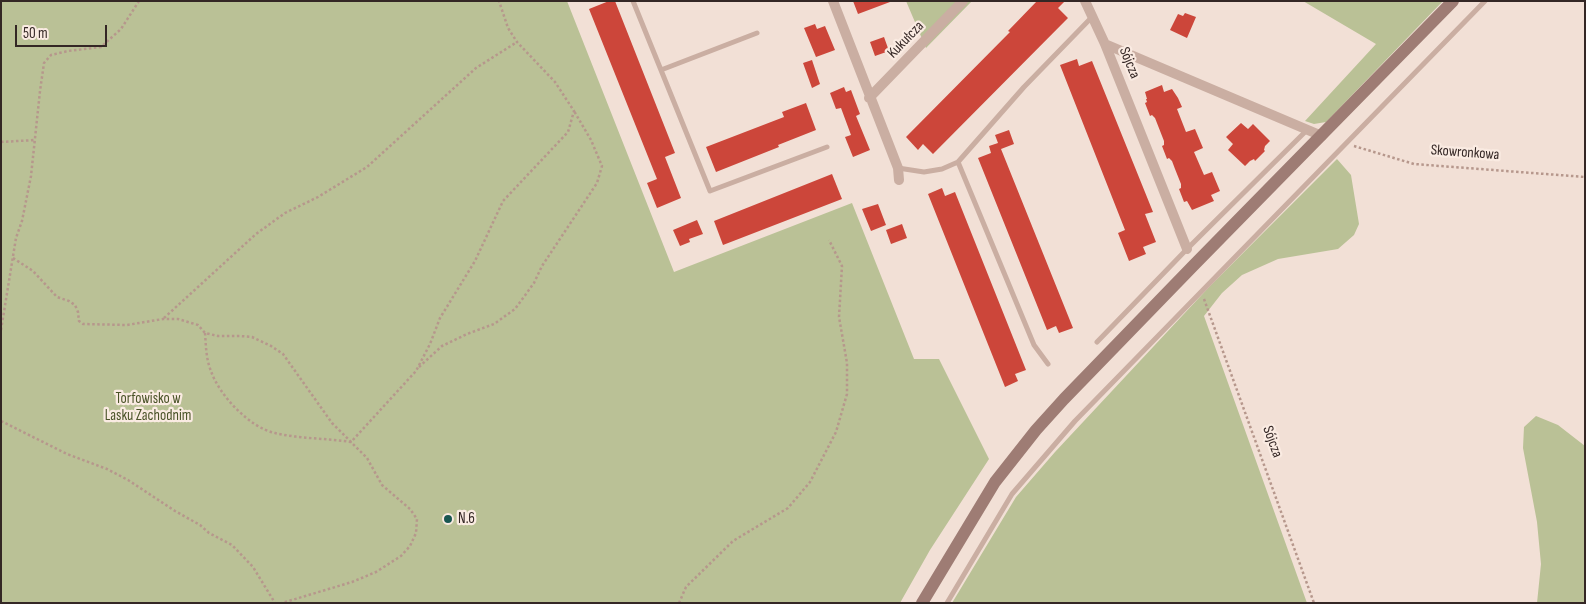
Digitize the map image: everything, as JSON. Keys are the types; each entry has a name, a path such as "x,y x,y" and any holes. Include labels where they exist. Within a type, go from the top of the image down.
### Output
{"main road":[{"path":"922,603 996,482 1036,430 1064,398 1454,1"}],"street":[{"path":"832,1 898,168 900,180"},
{"name":"Kukułcza","path":"869,98 963,1"},
{"name":"Sójcza","path":"1085,1 1105,44 1187,249"},
{"path":"1105,44 1322,136"}],"lane":[{"path":"633,1 710,191 827,147"},
{"path":"947,603 1012,494 1075,421 1485,1"},
{"path":"898,168 924,172 942,169 958,162 1024,87 1092,17"},
{"path":"661,70 757,33"},
{"path":"1098,342 1187,249 1307,130"},
{"path":"958,162 1034,345 1048,364"}],"path":[{"path":"1,330 13,258 31,176 44,63 51,55 101,47 121,29 139,1"},
{"path":"351,442 416,371 442,346 494,324 515,310 597,183 602,166 591,140 555,82 517,42 508,28 499,1"},
{"path":"162,319 256,234 285,213 318,197 366,168 476,68 517,42"},
{"path":"416,371 430,344 440,318 475,261 503,201 568,132 574,111"},
{"path":"1,142 35,140"},
{"name":"Skowronkowa","path":"1346,143 1414,164 1585,177"},
{"path":"678,603 686,587 733,541 788,508 810,482 836,432 847,394 848,363 839,317 842,266 828,240"},
{"path":"13,258 33,271 58,297 75,305 79,321 83,324 127,325 162,319 178,319 198,325 204,333 207,360 211,372 228,400 244,416 272,433 351,442"},
{"name":"Sójcza","path":"1201,291 1314,603"},
{"path":"204,333 218,336 252,337 272,346 283,354 332,424 367,458 388,491 410,509 417,519 416,533 410,546 401,556 376,572 352,582 282,603"},
{"path":"1,421 67,454 107,469 128,480 200,525 209,533 232,545 253,567 275,603"}],"green space":[{"name":"Torfowisko w Lasku Zachodnim","path":"1,1 567,1 674,272 852,203 914,359 939,359 989,459 930,550 900,603 1,603"},
{"path":"906,1 972,1 926,48"},
{"path":"1303,1 1443,1 1326,122 1314,124 1305,121 1376,44"},
{"path":"1337,159 1351,175 1359,224 1354,235 1338,249 1278,259 1242,275 1222,293 1204,316 1307,603 952,603 1016,497 1055,452 1210,286"},
{"path":"1536,416 1558,425 1585,446 1585,603 1537,603 1541,564 1537,522 1523,448 1524,427"}],"building":[{"path":"609,1 615,1 675,153 665,157 681,198 657,208 647,183 657,179 589,9"},
{"path":"853,1 890,1 890,2 858,14"},
{"path":"1037,1 1065,1 1058,8 1068,18 933,154 923,144 918,150 906,137 1010,32 1008,31"},
{"path":"1185,13 1196,17 1187,38 1170,30 1178,14 1183,16"},
{"path":"815,24 817,29 825,26 835,50 816,57 804,28"},
{"path":"884,37 889,51 875,56 870,42"},
{"path":"1077,59 1079,66 1092,61 1153,212 1145,214 1156,242 1143,247 1146,254 1129,261 1118,233 1125,230 1060,65"},
{"path":"812,60 820,84 812,88 803,63"},
{"path":"1162,85 1164,92 1172,89 1178,98 1182,107 1177,109 1186,132 1195,129 1203,148 1194,152 1204,175 1212,172 1220,191 1211,195 1214,201 1192,210 1187,201 1184,202 1179,189 1181,184 1172,161 1169,158 1167,159 1162,146 1164,141 1155,118 1152,115 1150,116 1145,103 1147,99 1145,92"},
{"path":"844,87 846,92 851,90 860,114 856,116 870,150 853,157 845,137 851,135 841,108 836,109 830,93"},
{"path":"806,103 816,130 716,172 706,147 784,117 782,112"},
{"path":"1241,123 1248,129 1253,124 1270,141 1265,146 1265,151 1255,161 1254,159 1250,161 1245,166 1228,150 1233,144 1226,137"},
{"path":"1009,130 1014,144 1001,149 1073,328 1059,333 1056,326 1047,330 978,158 991,153 989,146 998,143 995,135"},
{"path":"832,174 842,199 723,245 714,221"},
{"path":"942,188 945,196 955,192 1026,370 1015,374 1018,381 1005,387 928,194"},
{"path":"878,204 886,225 871,231 862,209"},
{"path":"697,220 703,234 689,239 690,242 680,246 673,230"},
{"path":"902,224 907,238 891,244 886,230"}],"place":[{"name":"N.6","path":"448,519"}]}
